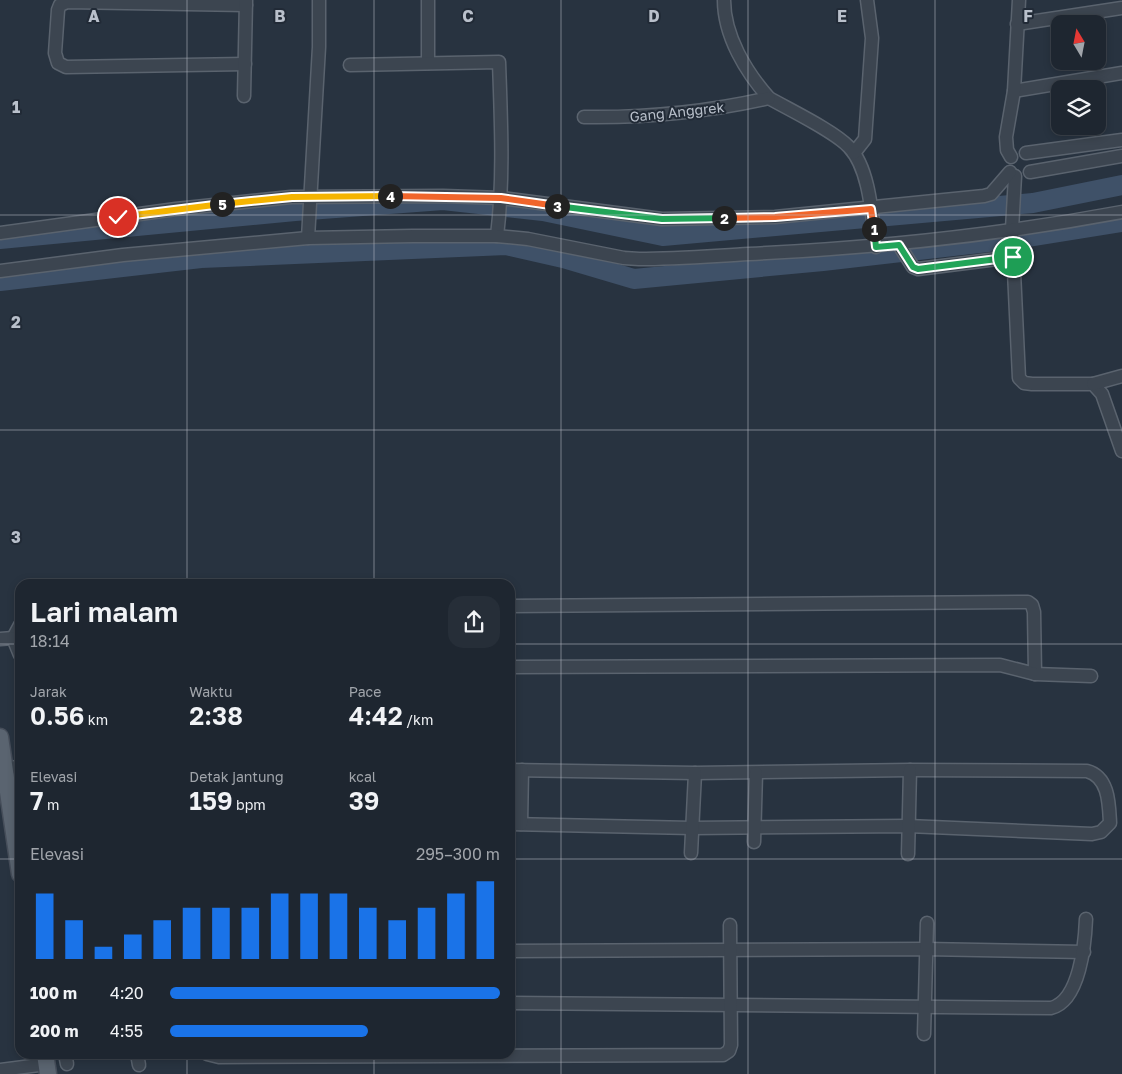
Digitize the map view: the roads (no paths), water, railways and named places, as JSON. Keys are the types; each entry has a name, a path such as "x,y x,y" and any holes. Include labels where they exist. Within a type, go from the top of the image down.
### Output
{"main road":[{"path":"0,739 12,768 15,802"}],"street":[{"path":"309,232 309,199 318,47 318,0"},
{"path":"428,0 428,63"},
{"path":"724,0 726,20 734,44 761,88 770,98 841,140 854,153 865,183 875,241"},
{"path":"854,153 864,142 865,130 872,38 866,0"},
{"path":"1020,0 1014,91 1006,137 1007,150 1010,157 1008,164 1013,174 1012,224 1017,371 1019,378 1024,383 1032,384 1086,382 1093,384 1122,376"},
{"path":"244,96 245,64 246,2 62,3 58,10 55,53 58,62 66,67 245,64"},
{"path":"1017,24 1122,8"},
{"path":"350,65 499,62 502,135 501,202 497,236"},
{"path":"1014,91 1122,73"},
{"name":"Gang Anggrek","path":"584,117 653,117 770,98"},
{"path":"1010,157 1018,152 1026,153 1122,140"},
{"path":"1026,153 1033,162 1030,172"},
{"path":"1013,174 1023,177 1030,172 1122,156"},
{"path":"0,233 228,203 309,199 444,196 662,219 775,217 871,212 988,195 1013,174"},
{"path":"0,270 309,232 497,236 639,259 875,241 902,250 1012,224 1063,223 1122,212"},
{"path":"902,250 913,267 928,269 1013,257"},
{"path":"1093,384 1102,394 1122,451"},
{"path":"515,606 1028,602 1032,605 1034,612 1035,674"},
{"path":"13,638 15,634"},
{"path":"0,639 13,638"},
{"path":"13,638 15,643"},
{"path":"515,667 1000,665 1035,674 1091,676"},
{"path":"516,770 695,773 910,770 1094,773 1104,782 1110,823 1101,832 1092,834 908,826 692,828 516,824 516,770"},
{"path":"908,854 910,770"},
{"path":"691,853 695,773"},
{"path":"754,842 756,773"},
{"path":"515,1003 1056,1007 1064,1001 1082,963 1086,918"},
{"path":"924,1034 927,924"},
{"path":"515,1055 723,1055 729,1051 731,1045 729,1005 730,925"},
{"path":"515,951 926,950 1084,952"},
{"path":"0,1070 47,1064"}],"waterway":[{"path":"0,239 295,211 443,200 543,211 663,236 1033,203 1122,185"},
{"path":"1027,237 1122,222"},
{"path":"0,281 201,258 506,245 563,258 634,279 823,261 997,241"}]}
